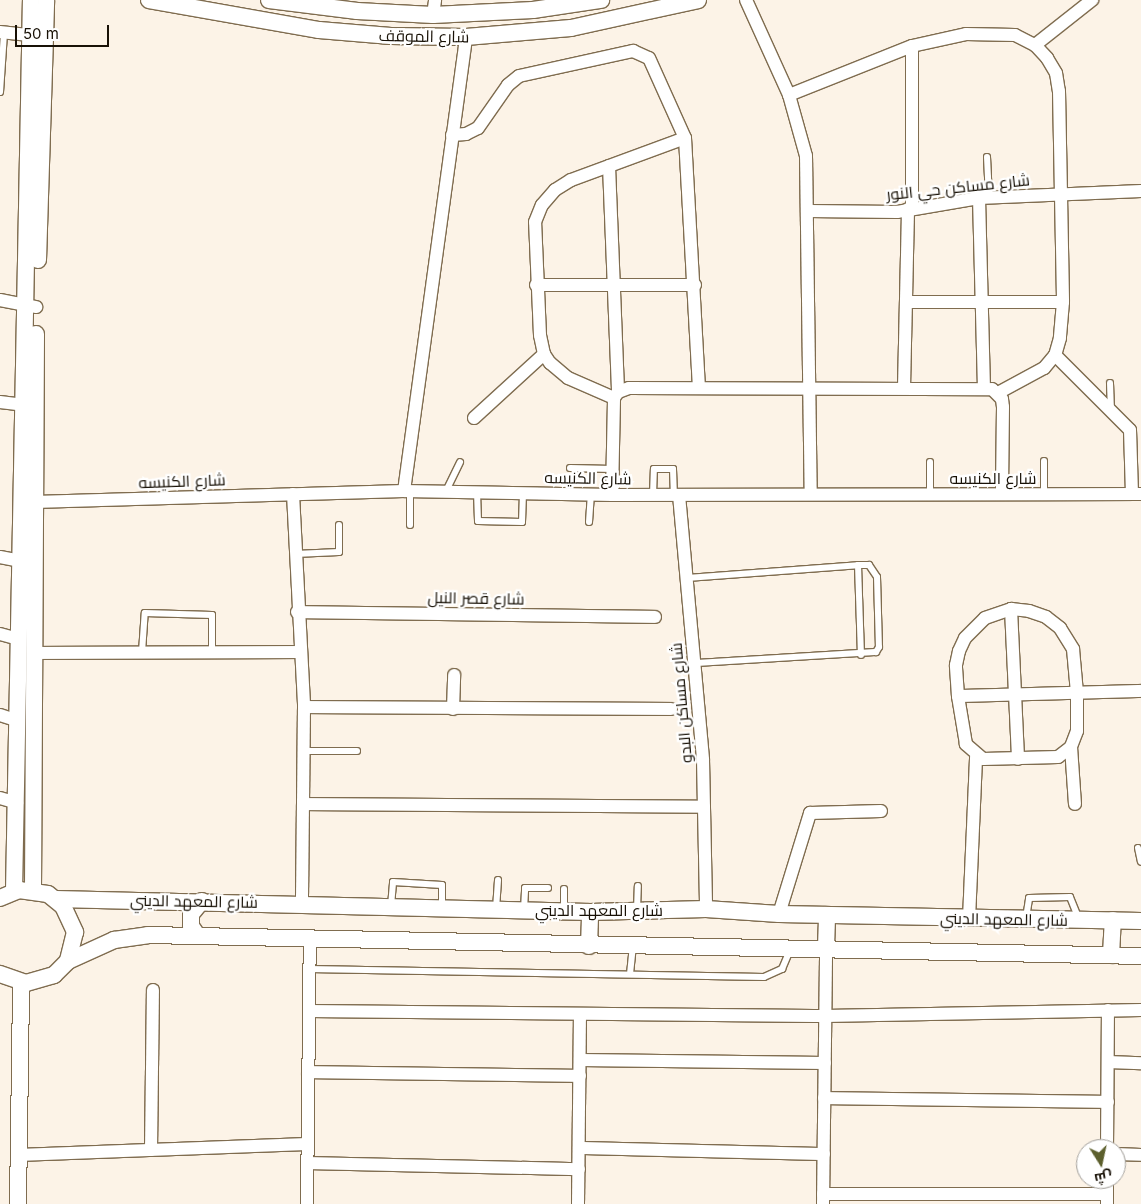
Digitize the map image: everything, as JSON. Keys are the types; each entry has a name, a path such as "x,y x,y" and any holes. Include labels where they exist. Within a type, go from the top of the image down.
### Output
{"street":[{"path":"30,0 37,35 29,406 21,561 16,803 4,896 33,890 56,899 69,914 75,932 68,961"},
{"path":"37,35 46,0"},
{"name":"شارع الموقف","path":"149,0 319,30 391,36 466,37 571,28 698,0"},
{"name":"شارع الموقف","path":"269,0 357,12 434,7 533,5 600,0"},
{"path":"746,0 789,95 806,156 809,211 811,494"},
{"path":"1035,45 1092,0"},
{"path":"2,33 37,35"},
{"path":"789,95 912,46 947,37 993,33 1015,35 1035,45 1052,66 1060,91 1062,302 1060,338 1055,355 1044,368 998,393"},
{"path":"407,491 466,37"},
{"path":"904,387 910,209 912,46"},
{"path":"452,135 466,134 478,128 508,84 519,76 633,51 649,58 686,138 699,388"},
{"path":"686,138 571,180 555,190 542,205 535,222 536,285 544,354 550,363 568,378 616,395 629,388 984,387 998,393 1003,407 1002,494"},
{"path":"609,166 616,395 612,495"},
{"name":"شارع مساكن حي النور","path":"809,211 910,209 984,198 1141,191"},
{"path":"984,198 982,302 984,387"},
{"path":"536,285 695,285"},
{"path":"0,300 31,306"},
{"path":"906,302 1062,302"},
{"path":"474,418 544,354"},
{"path":"1055,355 1111,411 1132,437 1136,494"},
{"path":"0,402 29,406"},
{"path":"29,406 34,502 33,890"},
{"name":"شارع الكنيسه","path":"34,502 407,491 612,495 1136,494"},
{"path":"293,494 299,652 304,707 302,904"},
{"name":"شارع مساكن البدو","path":"677,495 695,663 704,807 706,909"},
{"path":"0,557 21,561"},
{"path":"1011,609 1018,759"},
{"path":"1071,747 1058,757 990,760 976,756 966,744 958,696 956,664 965,638 985,618 1011,609 1029,611 1046,617 1060,628 1073,649 1077,692 1077,731 1071,747 1075,804"},
{"name":"شارع قصر النيل","path":"297,612 654,617"},
{"path":"0,634 19,639"},
{"path":"34,653 299,652"},
{"path":"453,709 454,675"},
{"path":"958,696 1141,691"},
{"path":"304,707 671,709"},
{"path":"0,715 18,720"},
{"path":"970,919 976,756"},
{"path":"0,798 16,803"},
{"path":"303,804 704,807"},
{"path":"779,914 810,813 881,811"},
{"name":"شارع المعهد الديني","path":"56,899 202,901 590,912 706,909 779,914 1141,921"},
{"path":"197,935 191,926 191,914 202,901"},
{"path":"589,946 590,912"},
{"path":"827,915 823,1199 1107,1199"},
{"path":"1112,955 1113,920"},
{"name":"شارع المعهد الديني","path":"21,982 46,979 68,961 98,946 131,937 197,935 589,946 790,946 1141,956"},
{"path":"306,1204 310,938"},
{"path":"0,974 21,982 18,1204"},
{"path":"151,1150 153,990"},
{"path":"1107,1139 1108,1010"},
{"path":"309,1011 825,1016 1141,1010"},
{"path":"578,1204 580,1014"},
{"path":"580,1060 825,1063"},
{"path":"1108,1062 1141,1063"},
{"path":"308,1072 580,1076"},
{"path":"824,1098 1108,1102"},
{"path":"18,1155 307,1144"},
{"path":"579,1148 824,1154"},
{"path":"1126,1154 1141,1155"},
{"path":"307,1163 579,1169"}],"lane":[{"path":"0,92 2,33"},
{"path":"984,198 987,157"},
{"path":"1110,383 1111,411"},
{"path":"446,491 460,462"},
{"path":"930,462 930,494"},
{"path":"1044,462 1044,494"},
{"path":"570,468 612,469"},
{"path":"654,495 654,469 674,469 677,495"},
{"path":"407,491 410,525"},
{"path":"478,492 476,520 486,522 522,522 523,493"},
{"path":"589,522 590,494"},
{"path":"295,554 339,552 339,525"},
{"path":"687,578 858,565 869,565 877,577 879,647 872,654 695,663"},
{"path":"858,565 861,655"},
{"path":"142,652 145,613 212,615 212,652"},
{"path":"303,751 358,751"},
{"path":"1138,848 1141,862"},
{"path":"496,909 498,880"},
{"path":"390,906 393,882 442,885 442,908"},
{"path":"637,912 638,886"},
{"path":"524,910 525,888 548,888"},
{"path":"564,888 564,911"},
{"path":"1026,920 1029,898 1070,897 1080,920"},
{"path":"630,974 633,946"},
{"path":"309,969 764,977 777,973 786,964 790,946"}]}
